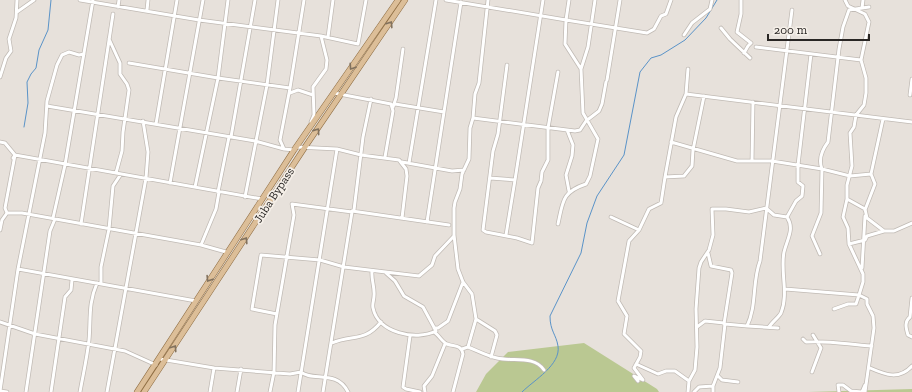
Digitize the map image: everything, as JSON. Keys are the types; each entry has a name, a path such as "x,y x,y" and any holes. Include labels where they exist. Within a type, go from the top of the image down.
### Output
{"main road":[{"name":"Juba Bypass","path":"137,392 160,359 226,252 308,129 398,0"},
{"name":"Juba Bypass","path":"144,392 305,147 342,95 405,0"}],"street":[{"path":"0,77 6,58 11,51 9,39 17,12 17,0"},
{"path":"17,12 34,0"},
{"path":"80,0 93,1 118,7 147,10 199,20 328,37 358,44 366,0"},
{"path":"118,0 118,7"},
{"path":"147,10 148,0"},
{"path":"156,124 177,0"},
{"path":"170,183 203,0"},
{"path":"195,187 218,78 228,0"},
{"path":"201,245 216,209 218,192 242,80 254,0"},
{"path":"245,197 267,85 278,0"},
{"path":"284,149 280,140 290,93 304,0"},
{"path":"328,37 333,0"},
{"path":"409,164 436,0"},
{"path":"446,0 647,33 651,32 660,20 661,16 666,14 671,0"},
{"path":"468,347 476,319 472,294 463,282 458,269 454,235 454,204 460,189 464,170 469,159 469,134 473,118 475,94 479,83 488,0"},
{"path":"506,235 543,0"},
{"path":"569,0 565,44 581,69"},
{"path":"558,224 563,201 569,191 586,184 590,176 598,139 586,121 582,108 581,69 588,47 595,0"},
{"path":"572,140 578,131 582,129 586,121 596,115 602,104 620,0"},
{"path":"684,35 692,23 710,8 712,0"},
{"path":"741,0 741,14 737,32 751,43 744,53"},
{"path":"845,0 848,6 865,14 868,22 861,60 866,78 866,93 864,105 856,115 854,127 850,133 852,166 843,216 848,228 849,244 862,270"},
{"path":"862,8 863,0"},
{"path":"26,392 50,230 55,219 53,218 65,166 93,1"},
{"path":"428,222 461,2"},
{"path":"820,254 812,236 820,213 822,169 820,163 822,149 828,142 838,57 849,10 869,7"},
{"path":"748,326 752,318 755,281 760,261 792,10"},
{"path":"81,224 91,168 113,14"},
{"path":"722,28 750,58"},
{"path":"308,129 314,115 314,84 326,69 327,60 321,36"},
{"path":"109,39 120,62 120,74 128,86 122,151 116,173"},
{"path":"756,47 861,60"},
{"path":"385,157 403,49"},
{"path":"7,392 0,391 18,269 45,134 47,106 56,68 62,55 69,52 79,55 84,54"},
{"path":"787,217 796,201 802,196 803,186 798,182 798,165 811,54"},
{"path":"129,63 290,88"},
{"path":"507,65 498,134 493,152 483,230 532,243 538,188 541,181 542,172 548,160 548,128 558,72"},
{"path":"638,381 634,376 643,380 634,368 641,351 624,334 627,316 618,301 629,241 639,230 649,209 661,203 677,112 686,94 688,69"},
{"path":"910,95 912,79"},
{"path":"290,93 298,90 313,95"},
{"path":"334,93 371,99 394,105 444,112"},
{"path":"686,94 912,122"},
{"path":"665,177 684,176 692,166 693,150 704,96"},
{"path":"323,392 371,99"},
{"path":"752,161 753,102"},
{"path":"47,106 75,109 255,141 284,149 305,147 337,149 361,155 385,157 409,164 452,171 464,170"},
{"path":"473,118 578,131"},
{"path":"834,309 848,304 856,304 864,282 862,270 865,240 865,209 875,184 871,174 883,119"},
{"path":"107,392 146,178 148,152 143,121"},
{"path":"567,130 572,140 572,156 566,175 569,191"},
{"path":"0,142 5,143 14,157 5,208 7,213"},
{"path":"671,142 693,150 720,155 737,161 772,161 822,169 850,176 871,174"},
{"path":"298,392 313,308 337,149"},
{"path":"14,157 39,160 65,166 91,168 262,200"},
{"path":"402,162 407,176 402,218"},
{"path":"101,284 101,267 109,229 112,186 120,174"},
{"path":"490,178 515,180"},
{"path":"847,199 865,209 867,218 884,231"},
{"path":"270,392 274,372 277,314 294,216 292,204 352,210 449,225"},
{"path":"688,392 689,381 695,370 697,347 696,309 699,268 701,262 708,253 712,235 712,208 749,212 766,208"},
{"path":"766,208 774,215 787,217 791,223 790,239 784,252 783,273 785,289 781,314 769,327"},
{"path":"7,213 55,219 201,245 226,252"},
{"path":"0,230 2,220 7,213"},
{"path":"611,217 639,230"},
{"path":"849,244 865,240 867,236 884,231 894,231 912,223"},
{"path":"277,314 252,309 261,255 320,260 344,267 419,276 432,265 435,256 447,245 454,235"},
{"path":"708,253 711,266 731,270 732,273 724,323 720,368"},
{"path":"18,269 196,301"},
{"path":"372,271 371,280 374,295 373,309 381,322 395,331 410,336 434,332"},
{"path":"386,273 393,279 404,296 422,307 436,331 434,332 445,344 462,349 468,347 491,357 512,361 524,359 536,362 544,370"},
{"path":"51,392 65,297 71,290 72,280"},
{"path":"434,328 438,328 448,321 463,282"},
{"path":"80,392 89,343 91,322 89,306 97,283"},
{"path":"785,289 859,294 867,299 867,304 873,316 872,346 868,364 870,368 865,392"},
{"path":"912,298 910,317 907,319 906,327 908,335 912,336"},
{"path":"476,319 495,331 497,336 491,357"},
{"path":"697,327 705,321 724,323"},
{"path":"0,322 35,334 89,343 130,352 156,365"},
{"path":"332,343 346,338 362,337 375,330 381,322"},
{"path":"713,392 713,386 720,368 725,324 778,328"},
{"path":"812,372 821,348 813,335"},
{"path":"410,336 403,387 420,392"},
{"path":"803,339 806,342 817,340 837,341 857,346 872,346"},
{"path":"425,392 424,386 432,376 445,344"},
{"path":"453,392 463,354 462,349"},
{"path":"160,359 214,368 290,374 301,372 304,374 326,376 338,381 348,392"},
{"path":"636,364 658,374 666,371 675,372 689,381"},
{"path":"870,368 887,375 895,376 904,373 912,366"},
{"path":"210,392 214,368"},
{"path":"237,392 241,370"},
{"path":"718,376 722,380 738,382"},
{"path":"839,392 838,385 843,385 851,392 862,392 868,378"},
{"path":"694,392 699,387 713,386"}],"green space":[{"path":"584,343 657,389 659,392 476,392 486,374 508,352"},
{"path":"912,389 912,392 808,392"}],"waterway":[{"path":"24,127 28,103 27,82 36,68 39,50 48,30 51,0"},
{"path":"522,392 546,372 555,360 558,353 558,346 552,329 550,316 581,253 587,223 597,196 624,155 640,72 651,58 661,55 685,40 706,18 717,0"}]}
